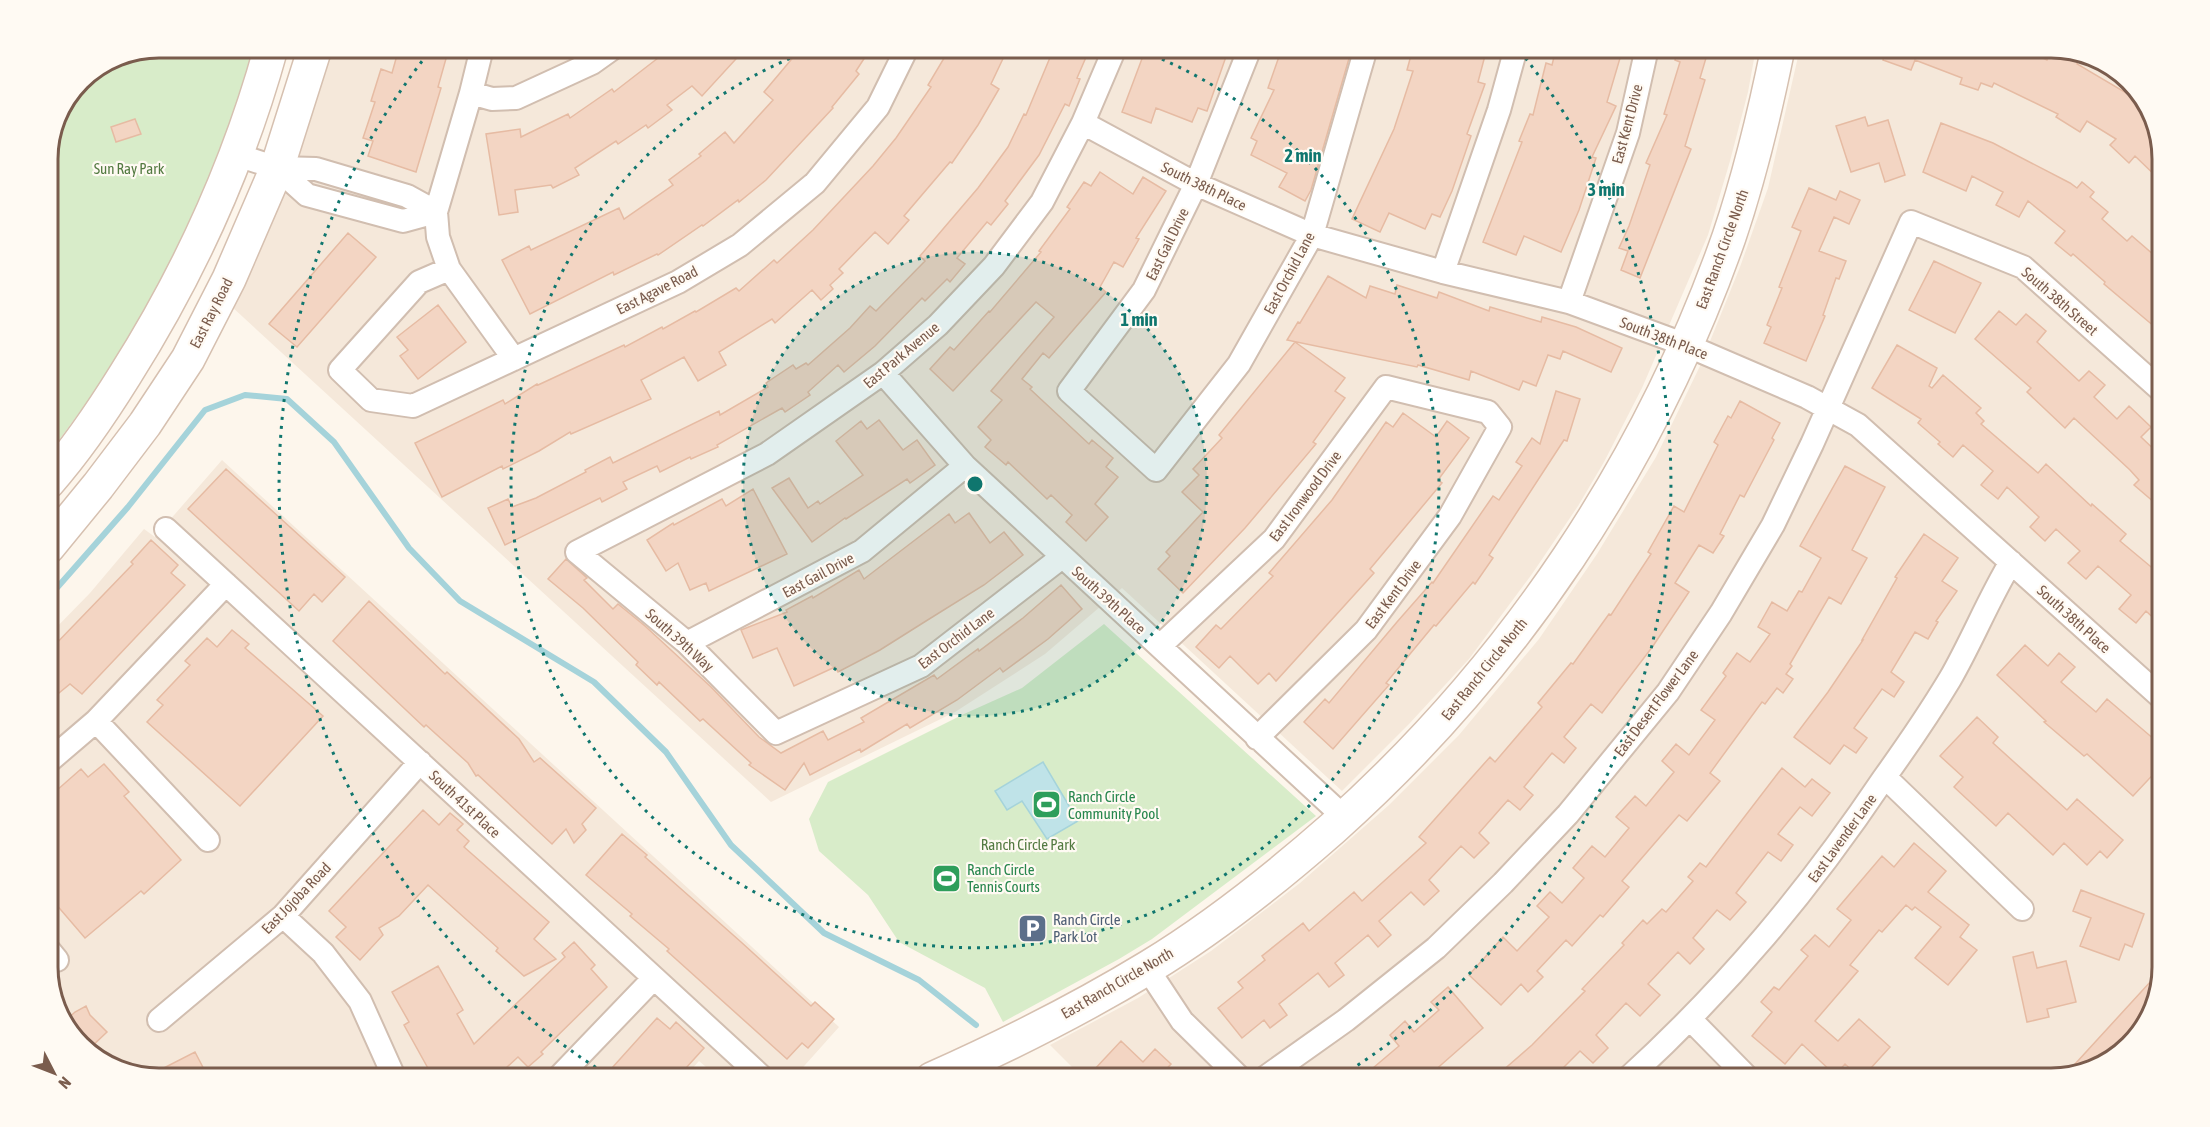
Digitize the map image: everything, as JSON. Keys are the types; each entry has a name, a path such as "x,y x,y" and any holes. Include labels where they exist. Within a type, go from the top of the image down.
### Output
{"street":[{"path":"59,469 105,406 151,334 188,266 237,155 268,58"},
{"name":"East Ray Road","path":"59,533 111,469 188,360 229,279 277,168 312,58"},
{"path":"480,58 436,212 438,237 449,269 514,359"},
{"path":"471,93 492,99 516,98 599,58"},
{"name":"East Agave Road","path":"449,269 419,282 340,370 371,400 413,406 678,282 740,245 815,183 878,107 902,58"},
{"name":"East Park Avenue","path":"578,552 767,453 883,374 938,326 994,266 1042,202 1083,123 1111,58"},
{"name":"East Gail Drive","path":"1156,470 1069,391 1144,290 1196,184 1246,58"},
{"name":"East Orchid Lane","path":"1156,470 1239,364 1312,235 1363,58"},
{"path":"1443,272 1499,110 1513,58"},
{"name":"East Kent Drive","path":"1569,302 1628,133 1645,58"},
{"name":"East Ranch Circle North","path":"955,1068 1049,1022 1147,968 1257,892 1344,818 1428,737 1481,677 1544,596 1587,531 1639,440 1686,345 1729,237 1750,168 1776,58"},
{"name":"South 38th Place","path":"1083,123 1196,184 1312,235 1443,272 1569,302 1686,345 1828,407 1858,425 2152,689"},
{"path":"237,155 277,168 307,195 317,198 403,221 436,212"},
{"name":"South 38th Street","path":"1911,222 2023,267 2151,381"},
{"name":"East Desert Flower Lane","path":"1278,1068 1346,1020 1436,948 1503,883 1568,814 1668,692 1721,613 1773,525 1911,222"},
{"name":"South 39th Place","path":"883,374 965,466 1344,818"},
{"name":"East Kent Drive","path":"1257,738 1366,630 1450,516 1500,426 1488,412 1386,387"},
{"name":"East Ironwood Drive","path":"1160,646 1274,539 1386,387"},
{"name":"East Gail Drive","path":"687,643 862,551 965,466"},
{"name":"South 41st Place","path":"166,528 752,1068"},
{"name":"South 39th Way","path":"578,552 687,643 776,733"},
{"name":"East Orchid Lane","path":"776,733 921,666 1062,557"},
{"name":"East Lavender Lane","path":"1639,1068 1691,1020 1781,920 1848,834 1951,678 2011,562"},
{"path":"59,753 96,721 226,584"},
{"path":"96,721 208,840"},
{"name":"East Jojoba Road","path":"159,1020 283,916 420,762"},
{"path":"1885,777 2022,909"},
{"path":"283,916 324,953 360,1001 390,1068"},
{"path":"1147,968 1182,1021 1229,1068"},
{"path":"568,1068 654,978"},
{"path":"1691,1020 1738,1068"}],"shaded area":[{"path":"328,58 1754,58 1730,161 1708,235 1642,388 1604,462 1578,506 1532,574 1469,659 1409,724 1342,791 1122,588 1045,654 955,712 771,802 231,306 252,270 274,218"},
{"path":"1798,58 2064,59 2095,69 2107,76 2126,93 2141,115 2150,140 2151,153 2152,968 2146,1000 2134,1024 2122,1039 2101,1055 2064,1068 1073,1068 1050,1045 1138,998 1211,951 1300,883 1389,805 1459,735 1539,639 1597,554 1656,457 1700,366 1740,267 1768,188"},
{"path":"222,460 839,1027 802,1068 707,1068 699,1061 693,1068 160,1068 140,1067 103,1051 76,1024 60,987 59,625 90,593 144,529 155,537"}],"green space":[{"name":"Sun Ray Park","path":"160,58 252,58 231,127 199,206 160,289 116,363 59,440 59,153 62,133 69,115 79,98 93,84 109,72 127,64"},
{"name":"Ranch Circle Park","path":"1104,624 1316,816 1152,939 1003,1022 985,988 899,942 868,895 819,851 809,819 828,782 964,714 1022,688"}],"water":[{"name":"Ranch Circle Community Pool","path":"1043,762 1078,821 1047,839 1022,801 1007,810 995,791"}],"building":[{"path":"396,58 446,58 438,87 441,88 416,172 368,156 373,141 363,138 375,102 371,101 381,69 392,73"},
{"path":"658,58 737,58 702,96 692,86 667,105 672,110 648,128 646,125 618,144 616,141 575,168 579,175 553,188 551,185 515,190 518,212 499,215 486,134 520,129 521,137 568,114 570,118 612,89 614,92"},
{"path":"793,58 864,58 856,71 859,74 833,108 766,180 739,202 738,200 658,255 614,275 613,272 530,314 502,260 529,246 531,250 619,208 624,219 673,185 669,180 701,156 699,154 725,132 734,143 773,100 764,92"},
{"path":"944,58 1003,58 991,84 999,89 978,125 952,163 950,162 904,216 909,220 888,244 875,232 839,269 843,273 830,285 833,289 821,300 812,290 775,323 772,319 719,352 726,365 698,381 684,357 641,380 651,399 571,434 570,432 539,451 503,469 502,466 442,497 415,443 503,400 505,404 537,384 624,345 625,347 662,327 663,329 736,288 739,291 774,260 777,263 813,230 873,166 896,138 931,87 928,85"},
{"path":"1050,58 1086,58 1069,106 1065,104 1039,155 1005,201 1008,204 991,225 987,222 957,258 965,264 950,282 947,279 925,301 922,298 875,346 844,372 838,365 808,392 810,395 785,412 782,408 717,445 718,447 691,459 690,457 660,472 657,466 623,482 627,489 602,502 600,498 505,545 488,508 508,499 512,507 536,498 610,457 613,463 719,411 720,415 768,387 766,383 793,365 796,369 806,363 808,365 850,328 870,306 876,311 925,261 920,256 978,188 1008,147 1024,114 1026,115"},
{"path":"1142,58 1226,58 1207,111 1198,108 1192,122 1156,108 1151,123 1122,112"},
{"path":"1278,58 1349,58 1311,190 1305,201 1279,187 1287,173 1251,155 1257,141 1251,138 1274,90 1268,88"},
{"path":"1410,58 1484,58 1478,82 1485,84 1467,134 1471,136 1452,191 1440,217 1432,214 1425,229 1389,213 1380,232 1352,219 1394,129 1413,71 1407,70"},
{"path":"1554,58 1620,58 1607,102 1616,106 1592,157 1596,158 1579,210 1561,252 1524,236 1516,255 1483,242 1522,142 1519,141 1530,114 1533,115 1546,63 1552,65"},
{"path":"1676,58 1706,58 1700,78 1705,80 1685,146 1691,149 1640,278 1621,270 1628,251 1619,248 1650,165 1646,163 1667,115 1664,114 1680,62 1675,60"},
{"path":"1884,58 2043,58 2047,60 2050,58 2077,62 2126,93 2134,103 2150,140 2151,171 2135,156 2129,163 2110,145 2116,139 2087,121 2080,132 2056,117 2058,114 1994,83 1992,87 1981,83 1978,90 1960,84 1962,78 1915,60 1911,70 1883,60"},
{"path":"1865,117 1868,126 1888,120 1905,175 1885,182 1879,163 1851,172 1836,126"},
{"path":"135,119 141,134 116,142 111,127"},
{"path":"1941,123 1993,143 2077,188 2082,182 2094,192 2090,197 2108,212 2102,219 2127,241 2132,236 2151,253 2151,324 2073,254 2071,256 2055,243 2065,231 2028,201 2019,217 1996,205 2003,192 1972,176 1966,191 1923,172"},
{"path":"1100,172 1133,194 1143,177 1166,191 1136,238 1139,239 1123,267 1114,262 1100,287 1106,292 1049,358 1043,353 1022,379 1089,444 1092,440 1113,458 1106,467 1118,477 1095,504 1108,517 1086,541 1066,522 1072,515 1051,495 1047,499 1008,462 1006,465 985,447 991,440 978,427 1002,400 991,391 1054,317 1036,302 953,391 930,369 950,347 954,350 990,312 1041,252 1039,251 1070,209 1067,207 1084,182 1091,186"},
{"path":"1809,188 1836,200 1840,191 1860,200 1849,224 1834,217 1819,251 1846,261 1839,279 1836,278 1823,315 1825,316 1806,361 1764,343 1771,327 1767,325 1782,288 1779,287 1801,231 1792,227"},
{"path":"348,233 376,257 297,347 269,324"},
{"path":"1934,261 1981,283 1955,333 1909,310"},
{"path":"1328,276 1366,298 1370,286 1395,294 1397,285 1437,298 1439,292 1489,311 1490,307 1541,322 1542,317 1576,327 1622,348 1611,372 1563,351 1560,359 1548,355 1536,386 1523,381 1519,390 1471,371 1469,380 1418,365 1417,367 1287,340"},
{"path":"438,305 466,342 418,379 400,356 408,350 397,337"},
{"path":"1999,311 2016,325 2026,314 2046,331 2037,342 2079,381 2089,371 2105,385 2094,397 2117,419 2129,406 2151,427 2141,437 2151,447 2151,500 2134,485 2139,480 2130,470 2074,418 2065,428 2027,392 2031,388 1975,339"},
{"path":"1295,342 1345,378 1335,391 1345,398 1313,442 1316,444 1245,528 1183,593 1158,569 1170,556 1166,552 1203,512 1182,492 1199,475 1193,469 1222,438 1219,435"},
{"path":"1897,345 1937,368 1929,386 1932,388 1943,375 1981,408 1976,413 1984,421 1981,424 2038,473 2046,464 2091,506 2092,504 2126,534 2120,541 2152,567 2152,616 2146,611 2136,623 2119,609 2131,595 2098,566 2086,579 2068,563 2080,551 2056,529 2045,541 2030,527 2039,517 2007,487 1998,499 1981,485 1993,471 1963,445 1953,457 1918,423 1921,419 1872,388"},
{"path":"1556,391 1580,399 1567,441 1564,440 1489,555 1493,558 1475,584 1473,582 1436,626 1434,625 1386,683 1389,685 1333,749 1304,722 1325,699 1329,703 1433,583 1493,496 1499,500 1522,466 1516,462 1532,438 1540,444"},
{"path":"1740,401 1780,423 1772,438 1774,440 1744,497 1740,495 1720,534 1724,536 1713,553 1699,545 1675,583 1689,592 1653,646 1602,713 1591,704 1564,737 1576,748 1564,763 1552,753 1524,787 1533,795 1520,810 1508,800 1479,833 1489,843 1474,858 1461,846 1429,880 1439,891 1424,905 1411,892 1379,921 1391,935 1378,947 1368,935 1335,963 1344,975 1329,987 1318,973 1279,1004 1287,1015 1270,1028 1264,1020 1242,1038 1218,1008 1243,988 1238,982 1265,960 1262,956 1303,923 1309,931 1354,892 1362,901 1426,843 1419,837 1490,757 1495,762 1542,707 1538,703 1571,663 1573,664 1609,614 1611,615 1651,554 1648,552 1674,506 1684,512 1718,445 1714,442 1728,416 1731,418"},
{"path":"1403,413 1436,437 1447,421 1469,438 1438,480 1442,483 1370,569 1374,573 1276,681 1269,673 1258,684 1230,656 1219,668 1196,647 1216,625 1221,629 1273,576 1269,573 1332,500 1386,422 1393,427"},
{"path":"879,420 903,450 917,440 935,465 910,483 907,479 812,542 772,488 789,478 808,508 818,501 820,504 863,475 836,441 861,421 867,429"},
{"path":"1845,466 1885,487 1852,550 1867,558 1841,604 1829,597 1790,664 1792,666 1786,674 1793,679 1783,693 1777,688 1765,704 1762,702 1710,773 1720,781 1687,821 1679,815 1622,881 1629,887 1603,917 1600,915 1572,946 1566,940 1537,971 1543,977 1528,992 1521,984 1501,1005 1469,975 1503,937 1517,951 1549,917 1537,906 1550,892 1562,903 1584,878 1573,868 1592,846 1605,857 1629,828 1616,817 1635,796 1646,806 1674,772 1662,761 1676,744 1689,755 1715,720 1701,710 1726,676 1723,673 1737,653 1750,662 1770,634 1758,627 1772,602 1787,611 1799,591 1802,592 1821,558 1800,546"},
{"path":"226,469 345,577 322,602 314,594 299,611 188,509"},
{"path":"753,489 787,554 709,591 706,583 690,590 678,563 666,571 647,540 673,523 674,525 722,499 726,506"},
{"path":"969,513 990,543 1004,532 1023,555 984,585 880,650 838,672 835,667 794,686 777,648 753,658 741,630 787,612 786,610 812,596 813,598 859,570 864,579 949,514 955,523"},
{"path":"1924,534 1958,558 1942,581 1957,591 1936,621 1938,622 1928,639 1915,632 1891,672 1904,682 1894,697 1882,689 1854,728 1867,738 1856,753 1844,745 1830,764 1794,737 1863,640 1897,578 1895,577"},
{"path":"151,540 178,565 171,573 185,585 82,694 70,684 59,693 59,641 133,564 131,562"},
{"path":"566,559 587,578 584,580 613,609 618,604 645,626 711,687 759,737 781,753 823,731 828,740 864,722 861,718 934,675 937,679 1023,618 1061,585 1082,609 1048,639 1003,672 1000,668 957,700 910,728 907,724 861,752 860,749 810,775 804,763 785,790 749,765 751,763 703,719 700,721 659,682 657,685 636,665 638,662 583,608 548,579"},
{"path":"369,601 445,674 447,672 519,739 534,762 540,758 596,808 582,824 586,830 574,843 566,829 552,844 478,775 476,776 468,763 426,725 424,727 333,641"},
{"path":"232,630 249,644 245,648 323,716 240,806 147,722 163,705 157,700 190,665 185,661 207,638 217,647"},
{"path":"2025,645 2048,666 2059,653 2075,667 2061,682 2096,712 2107,699 2152,737 2152,776 2133,796 2087,754 2084,756 2044,722 2046,721 1997,675"},
{"path":"1977,717 1998,737 1993,743 2067,810 2077,799 2123,840 2107,858 2100,851 2087,865 2064,843 2053,855 2008,813 1996,826 1954,787 1963,777 1940,756"},
{"path":"104,764 129,792 124,796 181,860 144,894 141,891 85,938 59,908 59,788 81,769 88,777"},
{"path":"1782,768 1805,787 1812,779 1830,793 1812,816 1800,807 1778,834 1793,845 1781,861 1768,852 1736,893 1746,902 1730,920 1717,910 1693,938 1704,949 1690,964 1678,952 1648,984 1660,995 1640,1016 1626,1003 1596,1035 1608,1048 1593,1063 1580,1051 1563,1068 1506,1068 1532,1045 1585,991 1582,989 1624,945 1622,943 1643,920 1647,924 1662,909 1666,912 1693,881 1688,877 1700,863 1706,867"},
{"path":"423,810 439,825 450,813 463,824 457,830 469,841 464,847 549,922 534,939 556,959 524,976 496,951 498,948 428,885 399,916 379,928 383,935 360,960 336,937 346,927 329,911"},
{"path":"622,834 811,1006 815,1002 834,1019 808,1048 802,1043 787,1059 667,951 669,949 630,916 632,914 586,875"},
{"path":"1914,843 1946,871 1928,892 1969,925 1960,937 1977,950 1948,985 1915,958 1941,927 1915,907 1912,910 1906,905 1882,932 1879,930 1850,965 1858,971 1815,1021 1838,1041 1859,1019 1890,1047 1871,1068 1849,1068 1845,1064 1841,1068 1828,1068 1802,1044 1785,1064 1752,1036 1772,1012 1761,1002 1774,987 1779,990 1808,956 1801,950 1815,935 1829,947 1851,920 1837,909 1882,856 1894,867"},
{"path":"2081,890 2144,914 2132,947 2125,944 2119,960 2080,946 2091,918 2073,911"},
{"path":"574,942 595,965 591,969 607,987 528,1067 518,1057 506,1068 428,1068 404,1025 409,1022 392,992 438,966 463,1010 457,1014 474,1044 565,957 562,953"},
{"path":"2033,952 2037,968 2066,961 2076,1002 2047,1009 2049,1017 2027,1022 2013,957"},
{"path":"2151,981 2141,1012 2122,1039 2101,1055 2073,1066"},
{"path":"1448,987 1483,1028 1438,1068 1373,1068 1399,1046 1390,1035 1405,1021 1414,1032 1439,1010 1431,1002"},
{"path":"86,1006 90,1015 107,1032 94,1044 71,1016"},
{"path":"657,1018 670,1029 676,1022 704,1048 686,1068 612,1068"},
{"path":"1121,1041 1143,1062 1155,1049 1171,1064 1167,1068 1096,1068"},
{"path":"195,1052 203,1068 164,1068"}],"waterway":[{"path":"59,585 128,507 205,410 245,395 287,399 334,442 409,548 460,601 594,682 666,752 731,845 824,933 919,980 976,1025"}],"place":[{"name":"Ranch Circle Community Pool","path":"1047,805"},
{"name":"Ranch Circle Tennis Courts","path":"946,878"},
{"name":"Ranch Circle Park Lot","path":"1032,928"}]}
